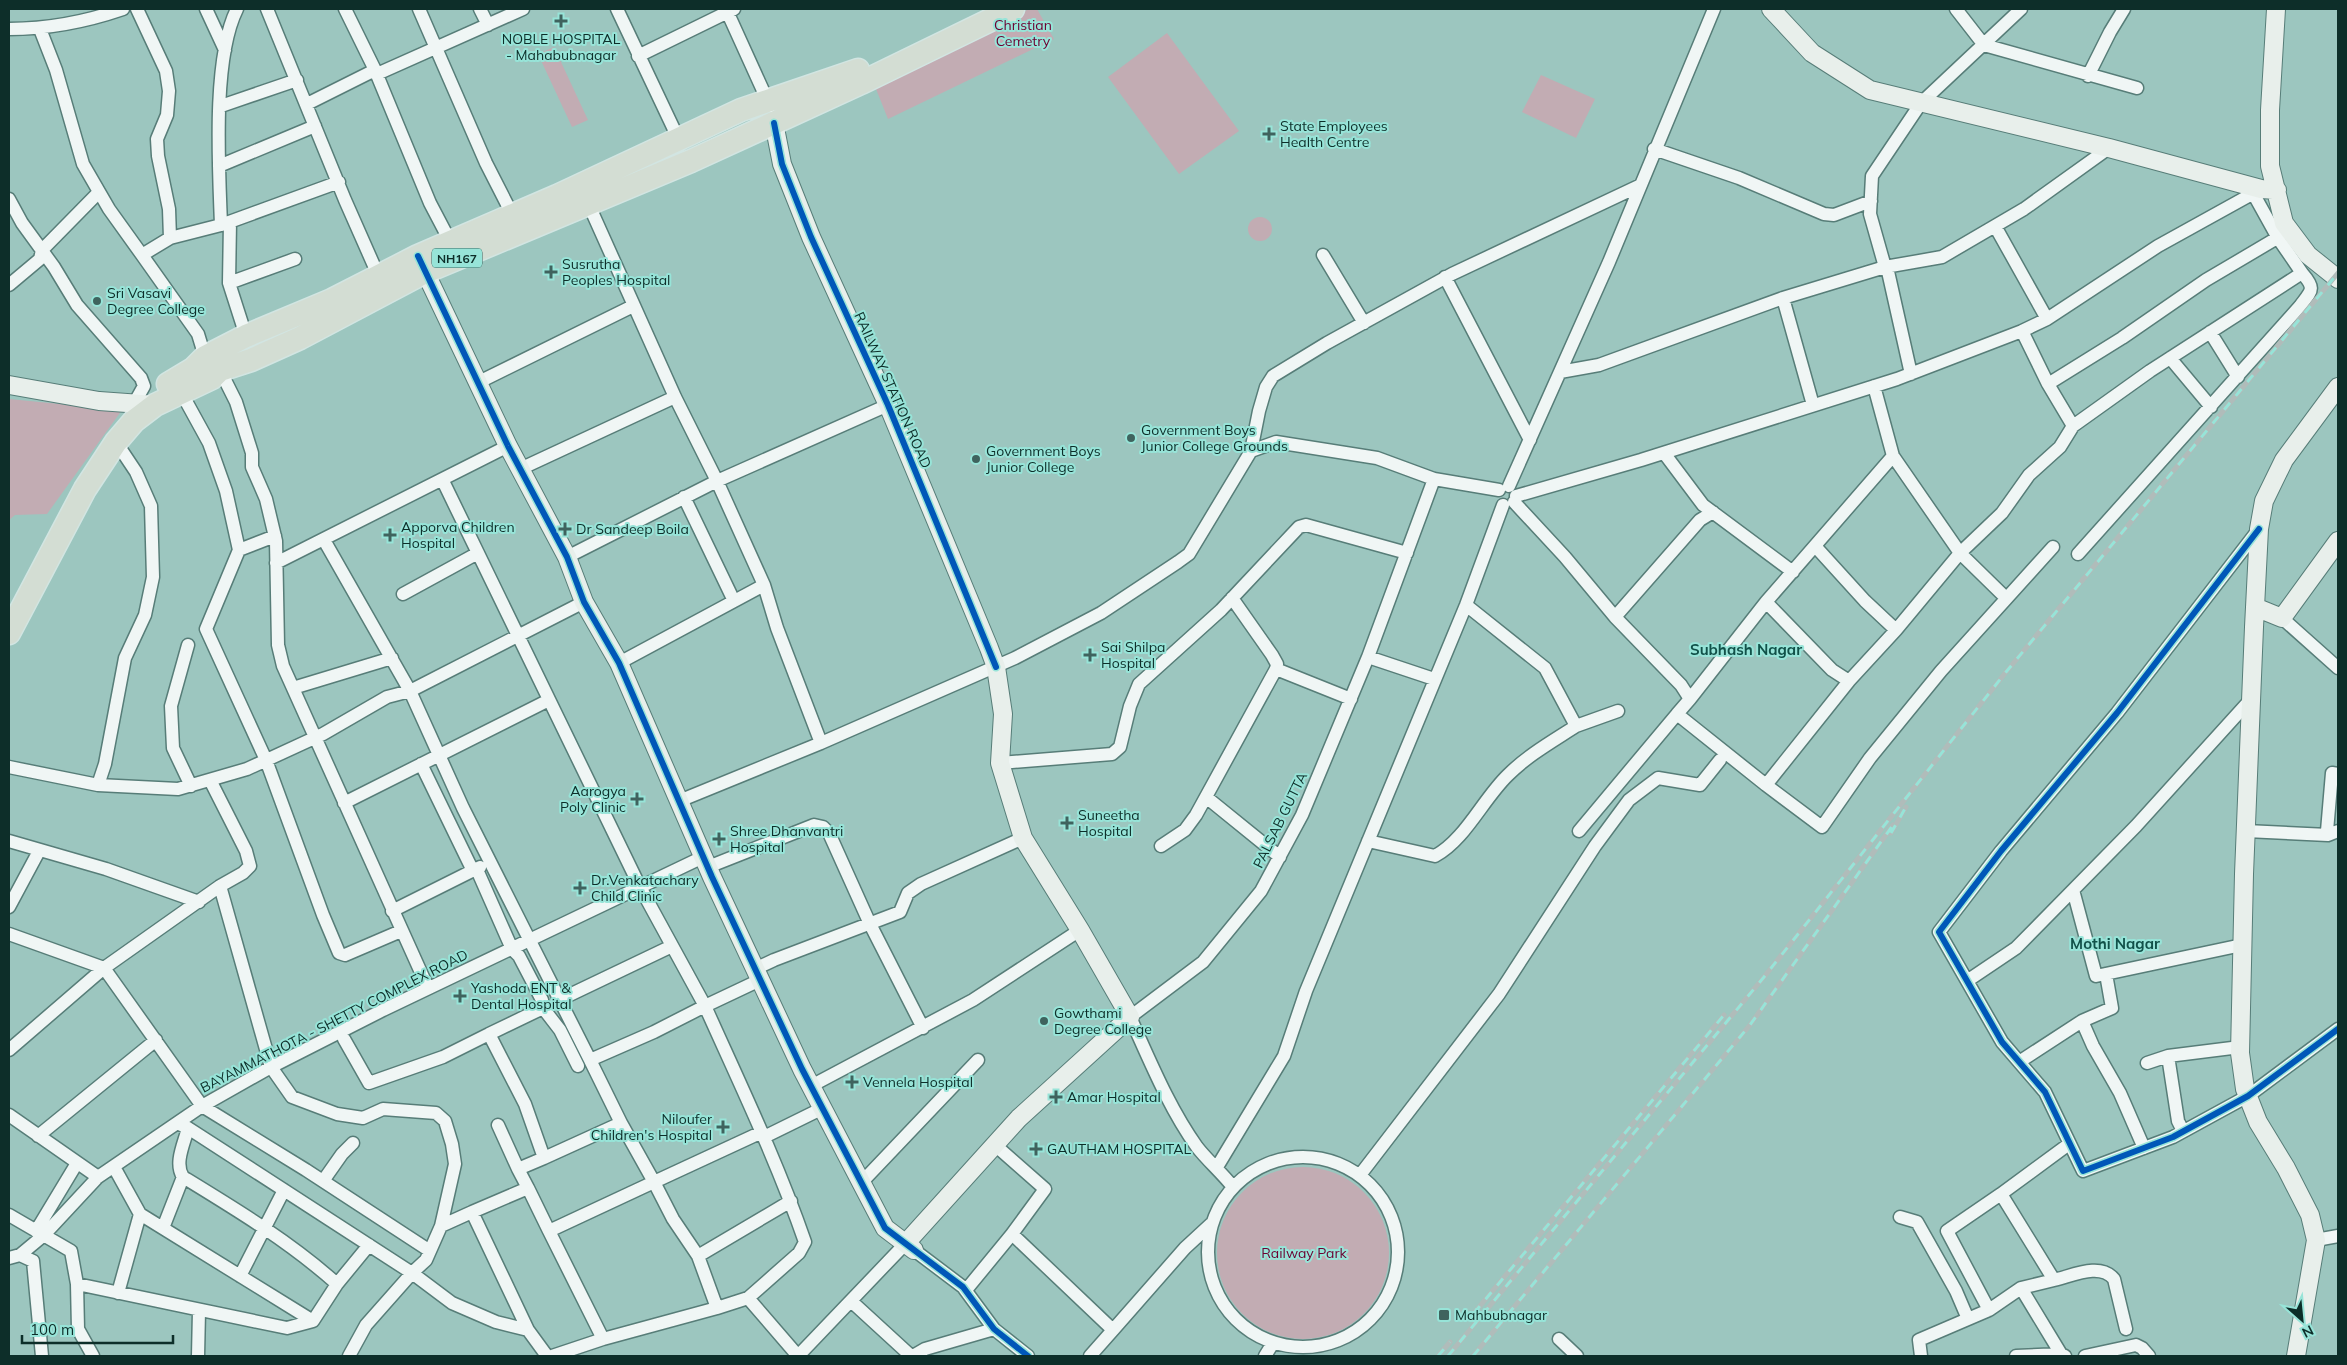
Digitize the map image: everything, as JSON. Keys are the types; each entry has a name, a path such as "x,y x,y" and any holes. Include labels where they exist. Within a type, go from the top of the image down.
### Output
{"highway":[{"name":"NH167","path":"9,608 65,502 106,439 129,412 193,369 212,363 251,360 300,338 422,264 451,243 741,110 854,72 988,9"},
{"name":"NH167","path":"212,363 246,336 379,276 422,264 588,203 691,161 1013,9"},
{"name":"NH167","path":"9,633 85,489 116,442 134,421 144,403 181,392 212,378 212,363"}],"street":[{"path":"9,29 40,29 88,21 123,9"},
{"path":"137,9 166,71 169,91 167,115 157,139 158,156 169,209 170,238"},
{"path":"206,9 225,50"},
{"path":"237,9 222,63 219,166 229,283 246,336"},
{"path":"267,9 379,276"},
{"path":"345,9 376,72 430,203 451,243"},
{"path":"419,9 486,163 512,214"},
{"path":"480,9 488,25"},
{"path":"307,104 376,72 437,48 523,9"},
{"path":"616,9 679,140"},
{"path":"1217,1166 1284,1056 1306,991 1466,605 1530,440 1641,184 1714,9"},
{"path":"1771,9 1812,53 1834,69 1870,90 2109,148 2264,191 2284,223 2284,234 2302,273 2312,284 2310,294 2238,377 2078,554"},
{"path":"1956,9 1984,45 2088,76 2137,88"},
{"path":"1911,374 1886,267 1870,214 1872,176 1921,103 2021,9"},
{"path":"2088,76 2124,9"},
{"path":"1251,451 1276,442 1377,458 1434,479 1508,496 1664,452 1814,406 1911,374 2022,331 2047,319 2158,246 2264,191 2270,166 2270,110 2276,9"},
{"path":"638,56 729,10 768,100 774,123"},
{"path":"40,29 56,70 83,164 99,192 198,334 212,363 236,402 252,454 252,467 266,499 275,536 278,645 283,666 428,988"},
{"path":"221,106 297,80"},
{"name":"RAILWAY STATION ROAD","path":"774,123 782,164 811,237 888,405 996,667 1003,714 1000,763"},
{"path":"219,166 315,126"},
{"path":"1560,372 1599,364 1783,298 1886,267 1942,257 2024,208 2109,148"},
{"path":"1654,149 1739,178 1824,214 1834,215 1871,201"},
{"path":"142,255 170,238 225,224 339,182"},
{"path":"679,801 822,743 996,667 1101,612 1189,554 1251,451 1266,387 1273,376 1327,342 1445,278 1641,184"},
{"path":"9,285 40,259 42,250 99,192"},
{"path":"9,199 22,223 42,250 77,305 141,378 144,386 144,403 99,401 9,386"},
{"path":"588,203 633,306 675,397 718,481 764,585 777,628 822,743"},
{"path":"1995,226 2047,319"},
{"path":"2284,234 2338,280"},
{"path":"2048,384 2122,338 2206,280 2284,234"},
{"path":"1324,255 1364,323"},
{"path":"229,283 295,259"},
{"path":"422,264 508,446 567,557 584,602 619,663 705,862 811,1086 885,1228 966,1290 994,1329 1028,1356"},
{"path":"1766,785 1849,681 1896,630 1960,553 2002,513 2029,475 2060,447 2073,426 2170,358 2302,273"},
{"path":"1445,278 1530,440"},
{"path":"1783,298 1814,406"},
{"path":"479,382 633,306"},
{"path":"2022,331 2048,384 2073,426"},
{"path":"2210,332 2238,377"},
{"path":"2170,358 2211,407"},
{"path":"1874,386 1894,456 1960,553 2006,598"},
{"path":"2296,1356 2316,1240 2310,1215 2286,1168 2258,1122 2248,1096 2240,1047 2255,607 2259,529 2264,501 2284,460 2338,387"},
{"path":"181,392 209,443 226,491 239,550 206,629 266,760 310,882 339,953 345,955 401,930"},
{"path":"520,470 675,397"},
{"path":"567,557 684,497 888,405"},
{"path":"98,785 106,764 125,658 145,615 153,577 151,506 136,472 116,442"},
{"path":"276,563 508,446"},
{"path":"1664,452 1703,505 1794,572"},
{"path":"1579,831 1690,699 1766,602 1894,456"},
{"name":"PALSAB GUTTA","path":"1130,1017 1203,962 1261,891 1302,816 1368,657 1434,479"},
{"path":"443,480 640,887 705,1006 763,1134 791,1201 805,1242 799,1253 748,1298 603,1339 552,1356"},
{"path":"1508,496 1565,557 1615,617 1681,685 1690,699"},
{"path":"684,497 734,601"},
{"path":"1615,617 1700,520 1713,512"},
{"path":"1233,1187 1217,1166 1198,1147 1165,1091 1130,1017 1080,930 1023,838 1000,763 1112,754 1120,747 1132,699 1139,684 1232,598 1300,526 1306,525 1407,553"},
{"path":"2259,529 2117,714 2001,851 1939,932 2002,1042 2044,1092 2082,1171 2183,1131 2248,1096 2338,1029"},
{"path":"239,550 275,536"},
{"path":"324,540 410,691 463,808 620,1123 674,1219 698,1256 717,1308"},
{"path":"2282,618 2338,541"},
{"path":"1815,546 1896,630"},
{"path":"1677,714 1822,827 1870,758 1941,671 2053,547"},
{"path":"403,594 478,553"},
{"path":"619,663 764,585"},
{"path":"1161,846 1185,830 1206,797 1276,669 1277,664 1272,655 1232,598"},
{"path":"9,767 98,785 178,789 191,786 247,769 314,738 387,697 410,691 584,602"},
{"path":"1766,602 1832,670 1849,681"},
{"path":"1466,605 1545,668 1576,726"},
{"path":"2255,607 2282,618 2338,668"},
{"path":"188,645 171,706 173,748 191,786"},
{"path":"1368,657 1434,679"},
{"path":"293,688 392,658"},
{"path":"1276,669 1351,699"},
{"path":"1967,981 2016,948 2136,826 2252,698"},
{"path":"344,803 549,700"},
{"path":"1368,841 1435,856 1450,848 1507,775 1530,756 1576,726 1618,712"},
{"path":"1360,1175 1498,994 1595,846 1629,800 1658,778 1700,786 1720,760"},
{"path":"421,764 474,870 478,872 512,948 542,1000 543,1008 560,1030 578,1066"},
{"path":"2246,831 2333,833 2332,773 2338,774"},
{"path":"9,1050 104,968 220,886 243,873 250,864 246,851 210,780"},
{"path":"1206,797 1280,857"},
{"name":"BAYAMMATHOTA - SHETTY COMPLEX ROAD","path":"40,1233 98,1177 183,1126 202,1106 271,1067 428,988 640,887 705,862 814,825 823,827 830,833 870,924"},
{"path":"590,1060 654,1032 705,1006 758,975 774,960 900,912 908,893 921,884 1023,838"},
{"path":"9,841 106,869 199,902"},
{"path":"9,907 39,851"},
{"path":"392,911 491,862"},
{"path":"220,886 271,1067 292,1097 337,1114 363,1118 383,1108 436,1113 445,1121 452,1144 455,1164 441,1226 430,1252 426,1260 366,1325 349,1356"},
{"path":"2073,890 2096,976 2242,945"},
{"path":"870,924 923,1028"},
{"path":"811,1086 974,1000 1080,930"},
{"path":"9,934 104,968 202,1106 323,1181 430,1252"},
{"path":"559,1000 672,946"},
{"path":"2019,1062 2082,1021 2112,1008 2106,974"},
{"path":"344,1040 369,1083 443,1057 543,1008"},
{"path":"748,1298 798,1356 851,1300 910,1246 1019,1118 1130,1017"},
{"path":"2082,1021 2093,1046 2120,1093 2144,1148"},
{"path":"489,1034 525,1104 544,1158"},
{"path":"38,1136 156,1040"},
{"path":"2147,1063 2168,1056 2240,1047"},
{"path":"2168,1056 2178,1121 2183,1131"},
{"path":"861,1183 978,1060"},
{"path":"549,1231 654,1182 823,1108"},
{"path":"9,1115 98,1177"},
{"path":"518,1169 620,1123"},
{"path":"498,1125 603,1339"},
{"path":"336,1284 309,1259 183,1177 179,1170 183,1126 412,1273 452,1304 496,1322 528,1330"},
{"path":"323,1181 342,1154 353,1143"},
{"path":"1989,1310 1946,1231 2070,1144"},
{"path":"966,1290 1012,1234 1045,1189 995,1145"},
{"path":"1090,1356 1185,1248 1211,1224 1233,1187 1251,1172 1272,1162 1294,1156 1318,1157 1340,1163 1360,1175 1380,1195 1394,1220 1399,1248 1397,1272 1389,1295 1375,1315 1357,1332 1335,1342 1311,1348 1273,1344 1247,1330 1225,1309 1216,1292 1212,1283 1207,1253 1211,1224"},
{"path":"14,1256 40,1233 77,1163"},
{"path":"114,1167 140,1214 313,1321"},
{"path":"163,1228 183,1177"},
{"path":"441,1226 528,1188"},
{"path":"240,1276 284,1190"},
{"path":"2001,1194 2054,1280"},
{"path":"698,1256 791,1201"},
{"path":"472,1212 528,1330 547,1356"},
{"path":"118,1293 140,1214"},
{"path":"9,1215 71,1251 77,1284 78,1329 93,1356"},
{"path":"1900,1217 1918,1222 1956,1291 1968,1320"},
{"path":"1012,1234 1113,1330"},
{"path":"2316,1240 2338,1236"},
{"path":"77,1284 287,1328 313,1321 336,1284 369,1245"},
{"path":"14,1256 33,1261 42,1356"},
{"path":"1921,1356 1919,1340 1989,1310 2021,1288 2097,1270 2110,1273 2114,1278 2126,1329"},
{"path":"2021,1288 2063,1355"},
{"path":"851,1300 912,1356 925,1349 994,1329"},
{"path":"198,1356 199,1311"},
{"path":"1559,1339 1578,1356"},
{"path":"1264,1356 1273,1344"},
{"path":"2085,1356 2136,1345 2142,1348 2149,1356"},
{"path":"2016,1356 2063,1355"}],"green space":[{"name":"Christian Cemetry","path":"1029,9 1037,9 1054,39 888,119 874,84"},
{"path":"1167,33 1239,131 1179,174 1108,77"},
{"path":"554,47 588,120 572,127 538,54"},
{"path":"1541,75 1595,99 1576,138 1522,112"},
{"path":"1260,217 1269,220 1272,229 1269,238 1260,241 1251,238 1248,229 1251,220"},
{"path":"9,399 122,410 47,514 15,515 9,520"},
{"name":"Railway Park","path":"1311,1167 1328,1170 1344,1177 1358,1186 1370,1198 1386,1228 1389,1253 1388,1270 1383,1286 1370,1308 1358,1320 1328,1336 1295,1339 1278,1336 1262,1329 1248,1320 1236,1308 1220,1278 1217,1245 1220,1228 1227,1212 1236,1198 1248,1186 1278,1170"}],"railway":[{"path":"1448,1356 1764,977 2006,672 2338,273"},
{"path":"1891,833 1906,807"},
{"path":"1473,1356 1750,1025 1893,825"},
{"path":"1474,1313 1724,1015"},
{"path":"1438,1356 1450,1342"}],"cycle path":[{"path":"774,123 782,164 811,237 888,405 996,667"},
{"path":"418,256 508,446 567,557 584,602 619,663 712,877 802,1069 885,1228 963,1287 994,1329 1028,1356"},
{"path":"2259,529 2117,713 2001,851 1939,932 2002,1042 2045,1092 2083,1171 2173,1137 2248,1096 2338,1029"}],"place":[{"name":"NOBLE HOSPITAL - Mahabubnagar","path":"561,21"},
{"name":"State Employees Health Centre","path":"1269,134"},
{"name":"Susrutha Peoples Hospital","path":"551,272"},
{"name":"Sri Vasavi Degree College","path":"97,301"},
{"name":"Government Boys Junior College Grounds","path":"1131,438"},
{"name":"Government Boys Junior College","path":"976,459"},
{"name":"Dr Sandeep Boila","path":"565,529"},
{"name":"Apporva Children Hospital","path":"390,535"},
{"name":"Sai Shilpa Hospital","path":"1090,655"},
{"name":"Aarogya Poly Clinic","path":"637,799"},
{"name":"Suneetha Hospital","path":"1067,823"},
{"name":"Shree Dhanvantri Hospital","path":"719,839"},
{"name":"Dr.Venkatachary Child Clinic","path":"580,888"},
{"name":"Yashoda ENT & Dental Hospital","path":"460,996"},
{"name":"Gowthami Degree College","path":"1044,1021"},
{"name":"Vennela Hospital","path":"852,1082"},
{"name":"Amar Hospital","path":"1056,1097"},
{"name":"Niloufer Children's Hospital","path":"723,1127"},
{"name":"GAUTHAM HOSPITAL","path":"1036,1149"},
{"name":"Mahbubnagar","path":"1444,1315"}],"district":[{"name":"Subhash Nagar","path":"1746,649"},
{"name":"Mothi Nagar","path":"2115,943"}]}
